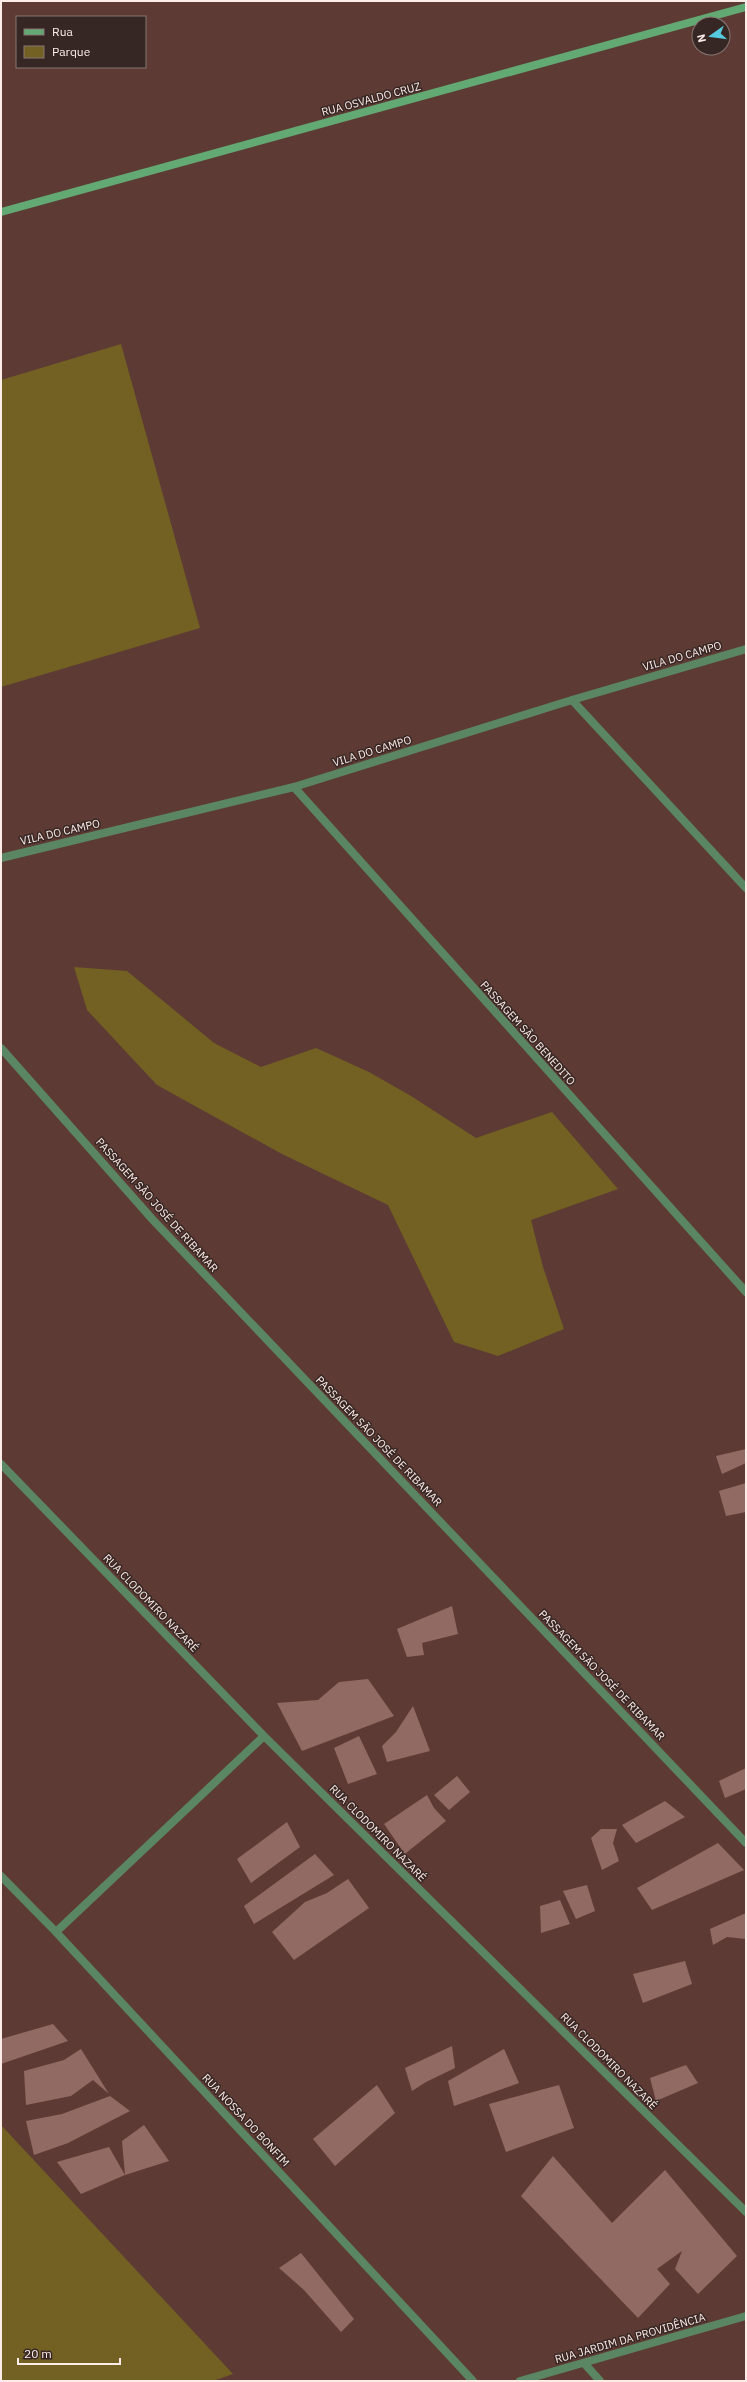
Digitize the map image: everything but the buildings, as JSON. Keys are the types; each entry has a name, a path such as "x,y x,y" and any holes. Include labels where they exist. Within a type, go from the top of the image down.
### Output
{"street":[{"name":"RUA OSVALDO CRUZ","path":"1,212 746,7"},
{"name":"VILA DO CAMPO","path":"1,858 294,787 572,700 746,649"},
{"path":"572,700 746,888"},
{"name":"PASSAGEM SÃO BENEDITO","path":"294,787 746,1292"},
{"name":"PASSAGEM SÃO JOSÉ DE RIBAMAR","path":"1,1048 153,1220 746,1843"},
{"name":"RUA CLODOMIRO NAZARÉ","path":"1,1464 264,1736 746,2212"},
{"path":"56,1932 264,1736"},
{"name":"RUA NOSSA DO BONFIM","path":"1,1876 56,1932 473,2381"},
{"name":"RUA JARDIM DA PROVIDÊNCIA","path":"520,2381 746,2316"},
{"path":"584,2363 600,2381"}],"green space":[{"path":"121,344 200,628 1,687 1,380"},
{"path":"74,967 127,971 214,1043 261,1067 316,1048 369,1072 411,1096 476,1138 552,1112 618,1189 531,1220 543,1267 564,1329 498,1356 454,1342 388,1205 282,1154 157,1085 87,1010"},
{"path":"1,2125 233,2374 213,2381 1,2381"}]}
